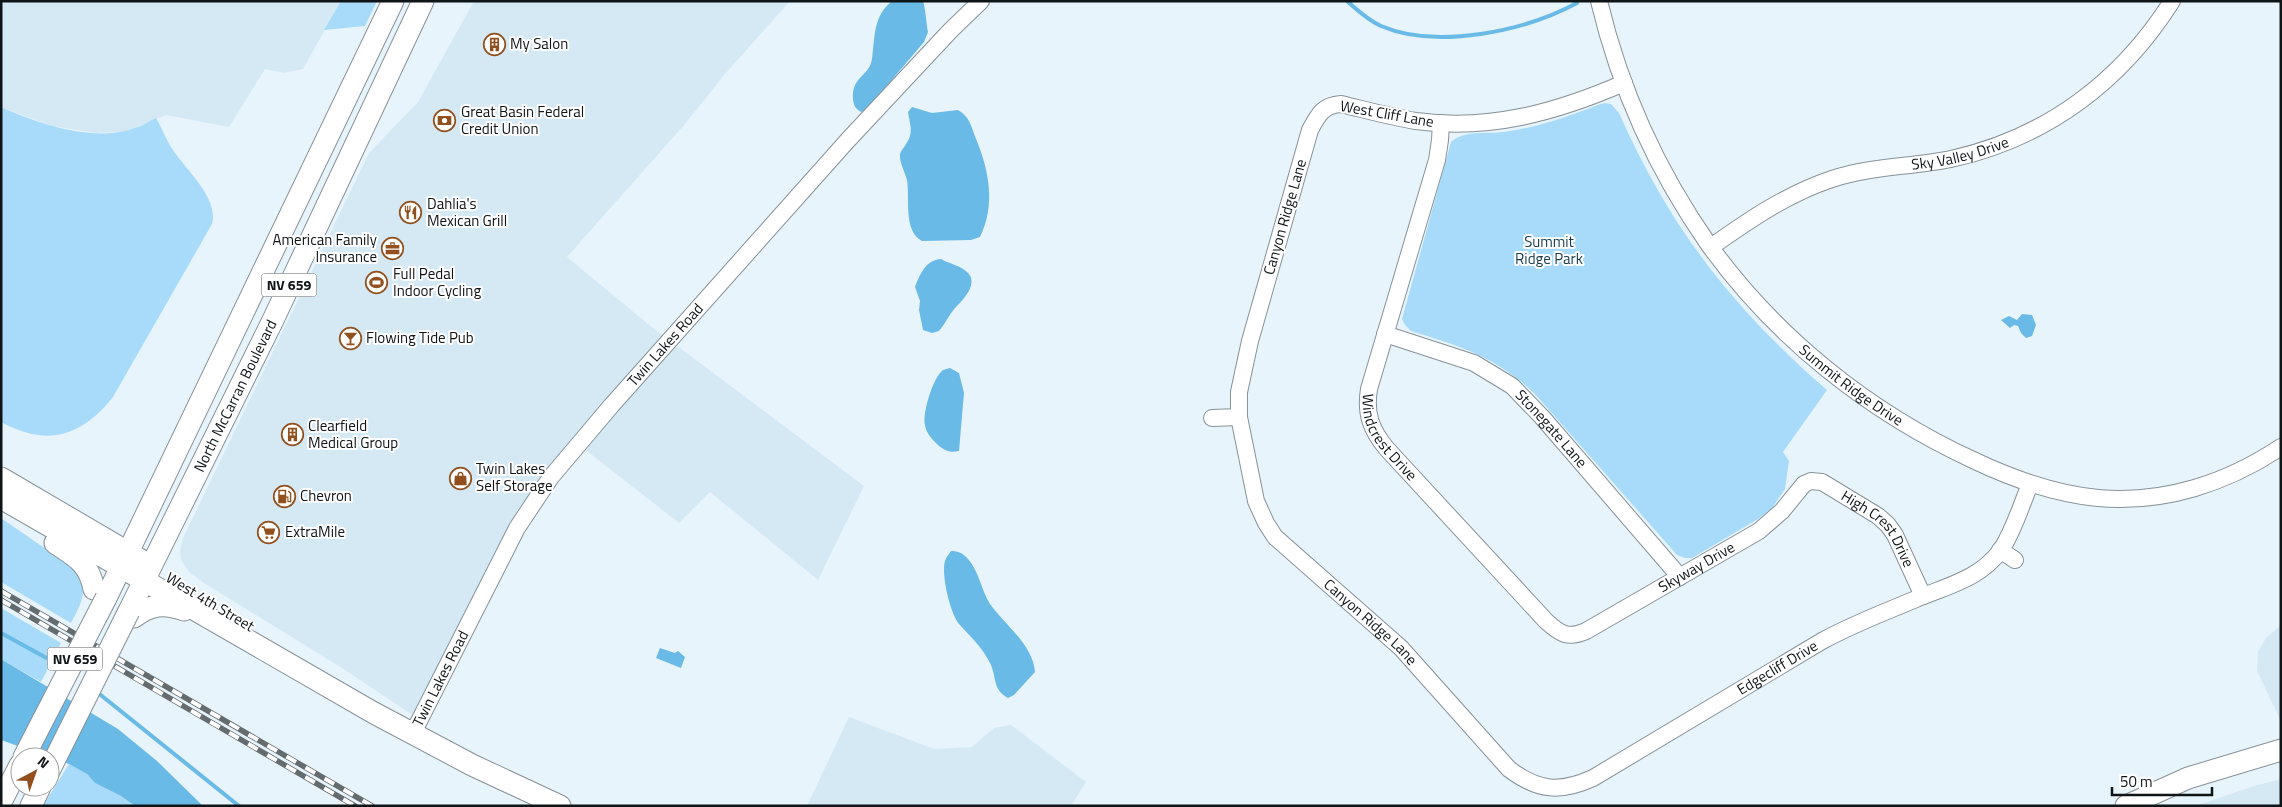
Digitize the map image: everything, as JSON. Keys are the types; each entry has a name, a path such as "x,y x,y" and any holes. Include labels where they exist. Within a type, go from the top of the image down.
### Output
{"main road":[{"name":"North McCarran Boulevard","path":"29,747 75,660 100,594 126,560 393,1"},
{"name":"North McCarran Boulevard","path":"60,749 102,663 131,614 424,1"},
{"path":"322,147 349,157"},
{"name":"West 4th Street","path":"1,478 149,574 276,641 413,733"},
{"path":"1,498 28,522 86,565 100,594"},
{"name":"West 4th Street","path":"1,498 126,560"},
{"name":"West 4th Street","path":"149,574 213,620 374,713 472,765 560,806"},
{"path":"131,614 155,605 170,605 213,620"},
{"path":"2126,806 2188,778 2281,750"},
{"path":"1,802 10,784"}],"street":[{"name":"Twin Lakes Road","path":"413,733 506,550 550,477 848,140 950,30 981,1"},
{"name":"Summit Ridge Drive","path":"1599,1 1613,54 1624,83 1665,174 1711,247 1751,296 1811,356 1839,380 1897,420 1928,438 1990,468 2030,484 2099,498 2147,498 2173,494 2216,482 2244,469 2281,447"},
{"name":"Sky Valley Drive","path":"1711,247 1772,206 1833,179 1881,168 1959,157 2015,140 2042,127 2065,113 2110,78 2146,40 2172,1"},
{"name":"West Cliff Lane","path":"1324,108 1332,104 1341,104 1399,118 1441,123 1485,123 1522,118 1571,104 1624,83"},
{"name":"Canyon Ridge Lane","path":"1324,108 1310,130 1250,341 1239,392 1240,417 1256,501 1275,537 1402,648 1509,769 1534,784 1555,788"},
{"name":"Windcrest Drive","path":"1441,123 1436,160 1369,389 1367,405 1369,420 1375,435 1546,621 1562,634 1569,636"},
{"name":"Stonegate Lane","path":"1385,334 1474,363 1512,386 1542,417 1680,576"},
{"path":"1212,418 1240,417"},
{"name":"Skyway Drive","path":"1569,636 1586,631 1770,523 1804,484 1812,481"},
{"name":"High Crest Drive","path":"1812,481 1822,482 1878,516 1888,525 1895,535 1923,596"},
{"name":"Edgecliff Drive","path":"1555,788 1577,786 1593,778 1822,640 1973,576 2000,550 2015,522 2030,484"},
{"path":"2000,550 2015,560"}],"shaded area":[{"path":"1,1 341,1 303,69 284,73 265,69 229,127 166,115 136,128 121,132 96,133 52,126 1,107"},
{"path":"474,1 790,1 725,74 685,124 567,257 648,324 864,486 818,580 710,492 679,523 578,444 561,463 420,720 342,668 204,583 189,572 181,560 180,551 183,538 369,153 418,102"},
{"path":"892,1 923,1 928,32 924,42 867,109 861,112 853,102 853,92 857,81 870,65 876,27 881,13"},
{"path":"912,107 932,113 958,110 970,122 981,151 989,188 988,213 980,237 971,240 922,241 912,230 908,214 907,180 901,164 900,153 910,136 911,129 908,112"},
{"path":"941,259 969,273 971,284 967,294 939,331 932,333 923,330 919,310 920,301 915,287 921,273 928,265"},
{"path":"2022,314 2032,315 2036,325 2032,336 2026,338 2018,326 2014,325 2010,328 2001,320 2009,316 2017,320"},
{"path":"950,368 959,373 964,393 959,451 953,452 943,449 938,445 927,431 925,425 925,413 929,396 936,380 943,370"},
{"path":"951,551 962,554 972,564 990,604 1024,644 1033,662 1035,672 1014,695 1008,698 999,691 987,657 959,624 952,611 944,575 945,561"},
{"path":"2281,625 2280,719 2257,671 2258,652 2266,638"},
{"path":"660,648 675,653 678,651 685,657 681,668 656,658"},
{"path":"1,659 118,729 157,761 203,806 135,806 121,796 95,783 87,774 60,761 60,747 21,747 1,740"},
{"path":"849,717 934,749 972,747 994,728 1011,725 1086,782 1071,806 807,806"},
{"path":"2281,779 2281,806 2195,806 2254,786"}],"green space":[{"path":"341,1 377,1 365,26 324,30"},
{"name":"Summit Ridge Park","path":"1604,103 1611,104 1619,113 1660,194 1707,264 1733,297 1762,328 1827,390 1783,452 1789,461 1785,489 1772,508 1758,519 1692,558 1677,555 1535,394 1520,381 1506,370 1477,354 1411,331 1402,319 1451,142 1456,138 1469,134 1503,132 1542,124"},
{"path":"1,107 32,120 67,130 84,132 119,132 138,127 156,118 173,150 206,194 213,214 212,224 113,397 101,411 88,421 76,429 62,434 48,436 33,434 18,430 1,422"},
{"path":"1,518 72,567 78,575 83,588 83,595 71,623 1,582"},
{"path":"1,608 61,643 41,682 1,659"},
{"path":"69,764 86,773 95,783 121,796 135,806 43,806 49,797 60,797 60,779"}],"waterway":[{"path":"1347,1 1367,18 1381,26 1403,33 1454,37 1507,29 1532,22 1577,3"},
{"path":"1,633 63,667"},
{"path":"97,692 239,806"}],"railway":[{"path":"1,591 372,806"},
{"path":"1,600 355,806"}],"place":[{"name":"My Salon","path":"494,44"},
{"name":"Great Basin Federal Credit Union","path":"445,121"},
{"name":"Dahlia's Mexican Grill","path":"411,213"},
{"name":"American Family Insurance","path":"393,249"},
{"name":"Full Pedal Indoor Cycling","path":"377,283"},
{"name":"Flowing Tide Pub","path":"350,338"},
{"name":"Clearfield Medical Group","path":"292,435"},
{"name":"Twin Lakes Self Storage","path":"460,478"},
{"name":"Chevron","path":"284,496"},
{"name":"ExtraMile","path":"269,532"}]}
